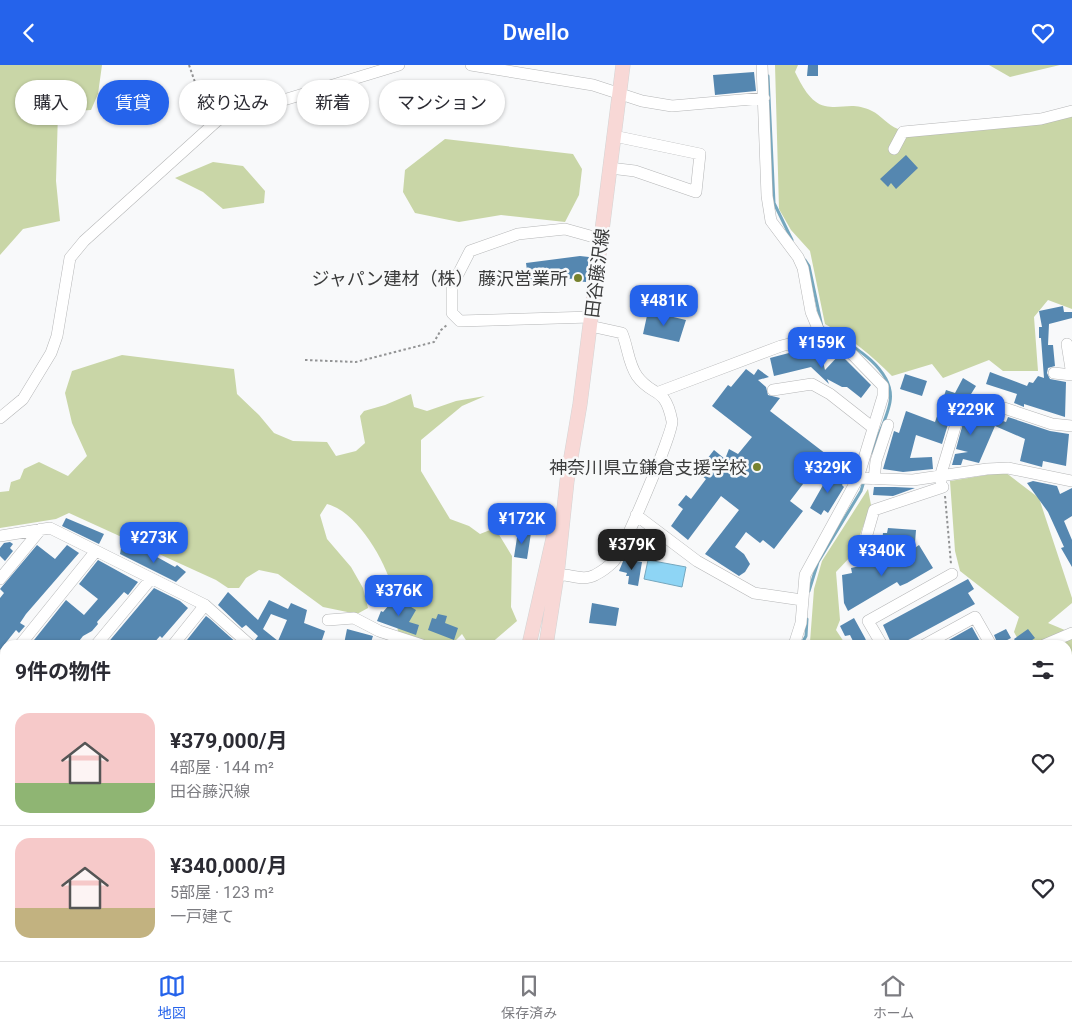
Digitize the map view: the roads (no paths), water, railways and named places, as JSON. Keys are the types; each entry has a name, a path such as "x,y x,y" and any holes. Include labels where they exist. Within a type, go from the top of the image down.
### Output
{"main road":[{"name":"田谷藤沢線","path":"547,640 558,575 567,481 591,322 622,65"},
{"name":"田谷藤沢線","path":"530,640 541,586 567,481"}],"street":[{"path":"0,418 23,399 51,353 57,336 70,258 84,241 218,120 399,65"},
{"path":"471,65 593,85 620,92 642,101 672,106 764,99"},
{"path":"762,65 767,196 771,221 798,257 803,268 811,312 820,336"},
{"path":"894,149 903,132 1040,119 1072,111"},
{"path":"610,168 635,171 696,193 700,153 614,136"},
{"path":"541,586 549,578 558,575 582,578 594,575 614,561 636,515 673,424 665,397 659,392 646,387 631,366 622,333 591,322 460,321 452,313 452,285 470,251 518,234 565,229 601,239"},
{"path":"659,392 781,346 820,336 848,350 883,386 883,397 872,427 858,478 805,575 801,623 796,640"},
{"path":"1054,373 1072,375 1067,344"},
{"path":"773,390 812,384 830,394 872,427"},
{"path":"1004,408 1052,424 1072,426"},
{"path":"874,479 876,461 888,425"},
{"path":"942,485 957,440 956,425"},
{"path":"860,559 874,510 987,469 1008,468 1072,481"},
{"path":"858,478 913,480 942,485"},
{"path":"636,515 697,561 754,593 802,600"},
{"path":"0,535 50,528 150,580 205,605 244,640"},
{"path":"0,579 41,529"},
{"path":"24,640 95,552"},
{"path":"879,640 866,616 952,573"},
{"path":"100,640 150,580"},
{"path":"177,640 205,605"},
{"path":"940,640 975,617 988,640"},
{"path":"328,620 354,618 379,631 407,640"},
{"path":"1056,640 1072,633"}],"water":[{"path":"648,560 686,567 682,587 644,579"}],"waterway":[{"path":"768,76 774,203 792,240"},
{"path":"805,260 809,266 822,327 868,357 878,367 890,390 889,408 871,453"},
{"path":"809,591 818,562 861,491 864,481"},
{"path":"804,640 806,636 807,619"}],"place":[{"name":"ジャパン建材（株） 藤沢営業所","path":"578,278"},
{"name":"神奈川県立鎌倉支援学校","path":"757,467"}]}
